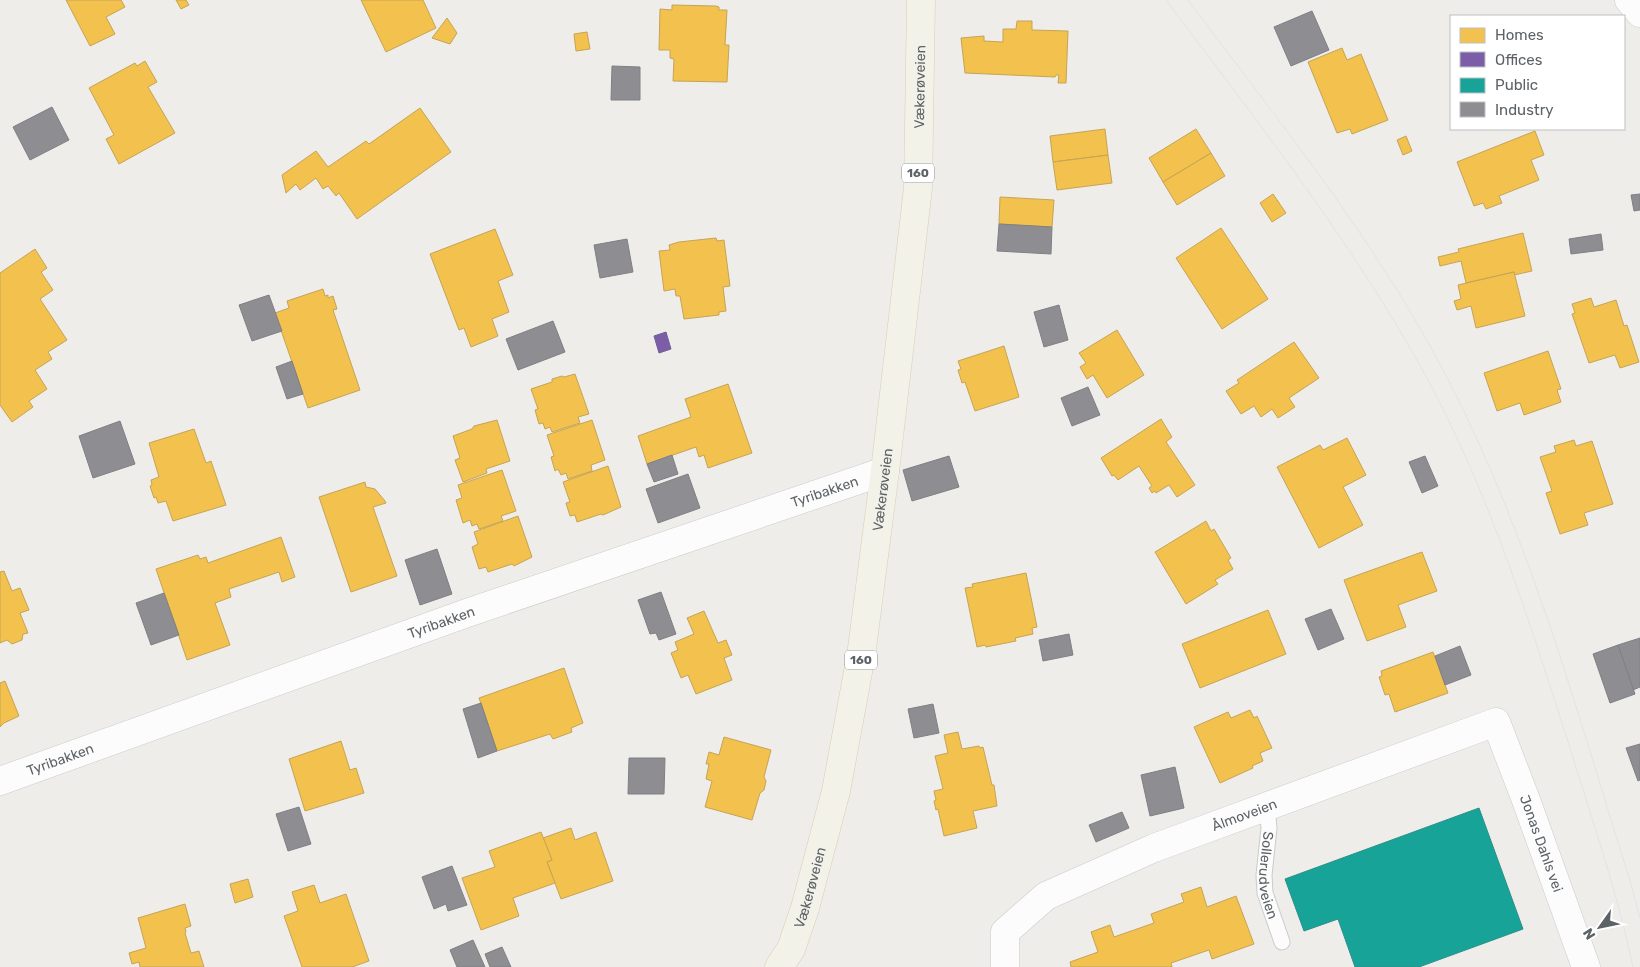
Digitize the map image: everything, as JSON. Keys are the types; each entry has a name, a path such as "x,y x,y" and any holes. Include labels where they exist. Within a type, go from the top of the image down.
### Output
{"main road":[{"name":"Vækerøveien","path":"779,967 791,949 804,913 836,791 861,656 918,188 921,0"}],"street":[{"path":"1629,0 1640,13"},
{"name":"Tyribakken","path":"0,781 467,613 885,471"},
{"name":"Ålmoveien","path":"1005,967 1005,932 1046,896 1154,848 1496,722"},
{"name":"Jonas Dahls vei","path":"1496,722 1586,967"}],"lane":[{"name":"Sollerudveien","path":"1267,806 1270,828 1264,875 1265,893 1282,942"}],"building: Homes":[{"path":"66,0 121,0 125,7 106,17 115,34 90,46"},
{"path":"176,0 186,0 189,5 181,9"},
{"path":"361,0 423,0 436,28 386,52"},
{"path":"672,5 716,6 719,7 719,10 727,10 725,45 729,45 727,82 673,81 674,59 670,58 670,50 659,50 660,9 672,10"},
{"path":"447,18 457,33 450,44 432,38"},
{"path":"1017,21 1032,21 1032,30 1068,31 1066,83 1058,83 1059,75 1055,77 965,73 961,38 984,36 984,41 1003,42 1003,29 1016,29"},
{"path":"587,32 590,49 576,51 574,34"},
{"path":"1342,48 1347,60 1361,54 1388,120 1352,134 1350,129 1337,133 1308,62"},
{"path":"145,61 157,82 148,87 175,133 119,164 106,139 114,135 89,88 135,63 137,66"},
{"path":"420,108 451,152 357,219 339,193 336,196 328,186 323,189 316,178 300,190 296,184 286,193 282,175 316,151 328,167 366,141 369,144"},
{"path":"1105,129 1108,155 1053,162 1050,136"},
{"path":"1196,129 1211,153 1163,182 1149,158"},
{"path":"1535,131 1544,155 1531,160 1539,180 1499,196 1502,203 1486,209 1483,203 1474,206 1457,162"},
{"path":"1406,136 1412,151 1403,155 1397,140"},
{"path":"1211,153 1225,176 1177,205 1163,182"},
{"path":"1108,155 1112,183 1057,190 1053,162"},
{"path":"1273,194 1286,213 1272,222 1260,203"},
{"path":"1000,197 1054,200 1052,227 999,224"},
{"path":"1221,228 1268,299 1222,329 1176,258"},
{"path":"495,229 513,275 498,281 509,312 492,319 498,336 471,347 464,328 459,330 430,254"},
{"path":"1523,233 1532,271 1514,275 1514,272 1466,283 1461,261 1440,266 1438,257 1459,252 1458,249"},
{"path":"716,238 717,241 724,240 730,286 723,287 726,311 719,312 719,315 684,319 680,296 676,296 675,289 664,291 659,251 670,250 669,245 679,242"},
{"path":"35,249 47,268 41,272 53,290 40,299 67,340 48,352 52,359 35,370 47,389 29,401 33,407 12,422 0,405 0,273"},
{"path":"1514,272 1525,316 1476,328 1471,306 1457,310 1454,301 1461,299 1458,285"},
{"path":"323,289 325,296 328,295 328,298 333,296 337,309 333,310 360,390 308,408 275,313 289,308 287,301"},
{"path":"1591,298 1594,307 1616,300 1624,326 1627,325 1639,362 1620,368 1615,355 1589,363 1572,314 1575,313 1572,304"},
{"path":"1117,330 1144,375 1107,398 1093,375 1087,379 1080,367 1086,363 1079,353"},
{"path":"1294,342 1319,378 1289,398 1295,407 1278,418 1272,409 1261,417 1254,406 1241,414 1226,391 1239,383 1237,380"},
{"path":"1004,346 1019,397 975,411 965,382 962,383 958,370 961,369 958,361"},
{"path":"1548,351 1561,389 1557,390 1561,402 1524,415 1520,403 1497,411 1484,373"},
{"path":"575,374 589,414 578,417 580,423 552,432 550,427 545,429 543,423 539,424 535,410 538,409 531,389 552,382 552,379"},
{"path":"728,384 752,453 708,468 704,455 699,457 696,447 647,464 638,436 691,417 685,399"},
{"path":"1161,419 1172,437 1166,442 1195,485 1177,497 1169,485 1156,493 1155,491 1152,493 1149,488 1152,486 1139,466 1118,480 1114,475 1112,476 1101,458"},
{"path":"497,420 510,461 486,469 487,473 463,482 455,460 460,458 453,436 472,429 474,426"},
{"path":"592,420 605,460 591,465 592,471 568,479 566,473 561,475 558,469 555,471 551,457 554,456 547,435"},
{"path":"194,429 206,463 211,461 226,505 173,521 166,501 158,503 150,486 152,485 151,480 159,477 149,443"},
{"path":"1347,438 1366,475 1343,487 1363,525 1319,548 1277,467 1320,445 1323,450"},
{"path":"1574,440 1576,446 1592,441 1613,504 1584,513 1588,525 1560,534 1546,493 1552,491 1540,457 1556,452 1554,446"},
{"path":"608,466 621,507 603,515 577,522 575,515 570,516 566,503 570,502 563,482"},
{"path":"502,470 516,511 501,516 503,521 479,529 477,524 472,526 470,520 463,523 456,500 462,498 458,485"},
{"path":"365,482 366,487 375,489 386,503 373,507 397,576 351,592 319,497"},
{"path":"518,516 532,557 514,566 512,564 488,572 486,567 479,569 472,547 478,544 474,532"},
{"path":"1206,521 1211,531 1214,529 1231,558 1228,560 1233,569 1215,580 1218,584 1186,604 1155,552"},
{"path":"281,537 295,577 282,582 279,572 229,589 231,597 215,603 230,645 187,660 156,569 198,555 200,559 206,557 208,563"},
{"path":"1422,552 1437,591 1398,605 1406,627 1367,641 1344,580"},
{"path":"4,571 12,591 20,588 29,610 20,613 28,633 23,634 22,640 12,644 7,640 0,643 0,572"},
{"path":"1026,573 1037,627 1032,628 1033,634 1015,638 1016,641 977,647 965,588 973,587 972,584"},
{"path":"1268,610 1286,654 1200,688 1182,644"},
{"path":"704,611 718,643 726,640 732,655 724,658 732,680 696,694 688,675 681,678 671,653 678,650 675,642 694,634 687,618"},
{"path":"1433,652 1448,693 1395,712 1389,694 1385,695 1379,677 1382,676 1381,671"},
{"path":"564,668 583,723 571,728 572,732 553,739 550,734 497,751 479,698"},
{"path":"5,681 19,716 0,727 0,683"},
{"path":"1250,710 1254,718 1257,716 1272,748 1260,753 1263,761 1252,766 1253,768 1220,783 1194,727 1228,712 1231,718"},
{"path":"958,732 962,749 983,747 992,785 994,785 997,806 973,811 977,828 944,836 938,809 936,810 934,801 936,800 934,791 943,789 935,756 948,753 944,735"},
{"path":"724,737 771,750 764,777 766,781 764,790 760,793 752,820 705,807 712,781 706,779 709,764 706,764 709,752 719,755"},
{"path":"341,741 350,770 356,768 364,793 305,811 289,759"},
{"path":"571,828 575,840 596,832 613,881 561,899 547,862 552,860 543,838"},
{"path":"541,832 552,860 547,862 555,883 513,898 519,916 481,930 462,878 495,867 489,851"},
{"path":"248,879 253,897 235,903 230,884"},
{"path":"314,885 320,903 346,894 369,961 352,967 302,967 284,916 298,911 292,892"},
{"path":"1201,887 1207,907 1236,896 1254,944 1212,959 1209,950 1171,963 1172,967 1071,967 1070,962 1098,952 1091,932 1110,925 1114,937 1154,923 1151,914 1184,902 1181,894"},
{"path":"185,904 191,926 185,928 185,933 191,953 199,951 204,967 140,967 139,962 132,964 129,953 146,948 138,918"}],"building: Offices":[{"path":"666,332 671,349 659,353 654,336"}],"building: Public":[{"path":"1479,808 1523,929 1419,967 1355,967 1338,919 1304,931 1285,879"}],"building: Industry":[{"path":"1312,11 1329,50 1291,66 1274,27"},
{"path":"612,66 640,67 640,100 611,100"},
{"path":"52,107 69,140 30,160 13,127"},
{"path":"1640,194 1640,210 1634,211 1631,195"},
{"path":"999,224 1052,227 1051,254 997,251"},
{"path":"1601,234 1603,250 1571,254 1569,239"},
{"path":"627,239 633,272 600,278 594,245"},
{"path":"269,295 282,331 252,341 239,305"},
{"path":"1059,305 1068,340 1044,347 1034,312"},
{"path":"553,321 565,352 518,370 506,339"},
{"path":"292,361 303,394 287,399 276,367"},
{"path":"1088,387 1100,415 1072,426 1061,398"},
{"path":"120,421 135,464 93,478 79,436"},
{"path":"672,455 678,474 654,482 647,464"},
{"path":"949,456 959,487 912,501 903,470"},
{"path":"1425,456 1438,486 1422,493 1409,462"},
{"path":"688,474 700,508 658,523 646,489"},
{"path":"437,549 452,594 420,605 405,560"},
{"path":"661,592 676,634 659,640 656,633 650,634 638,600"},
{"path":"164,593 179,635 151,645 136,603"},
{"path":"1331,609 1344,639 1318,650 1305,619"},
{"path":"1069,634 1073,655 1043,661 1039,640"},
{"path":"1640,638 1640,687 1633,690 1618,645"},
{"path":"1618,645 1635,694 1610,703 1593,654"},
{"path":"1460,646 1471,675 1445,685 1435,656"},
{"path":"481,703 497,751 478,758 463,709"},
{"path":"933,704 939,733 914,738 908,709"},
{"path":"1640,744 1640,780 1638,781 1626,748"},
{"path":"629,758 665,758 664,794 628,794"},
{"path":"1175,767 1184,808 1150,816 1141,775"},
{"path":"299,807 311,844 288,851 276,814"},
{"path":"1122,812 1129,828 1096,842 1089,825"},
{"path":"452,866 467,905 448,911 446,904 434,909 422,877"},
{"path":"473,940 485,967 457,967 450,950"},
{"path":"502,947 511,967 490,967 485,954"}],"tram line":[{"path":"1166,0 1262,127 1354,258 1410,348 1459,442 1500,540 1535,641 1603,854 1633,967"},
{"path":"1188,0 1314,168 1374,254 1429,344 1462,408 1492,473 1543,607 1588,744 1640,918"}]}
